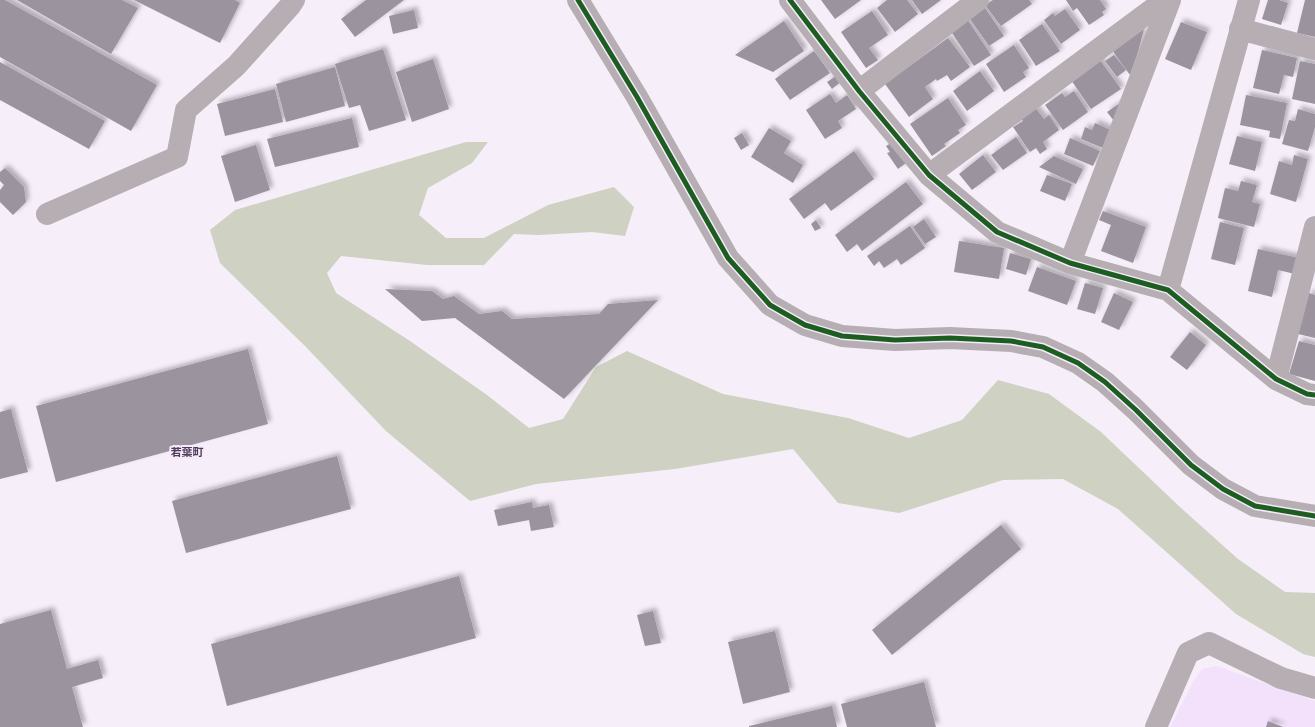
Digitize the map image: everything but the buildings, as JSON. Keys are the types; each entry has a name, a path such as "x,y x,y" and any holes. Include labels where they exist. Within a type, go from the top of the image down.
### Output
{"street":[{"path":"48,214 177,157 186,110 236,66 294,0"},
{"path":"578,0 637,98 728,258 770,305 805,326 842,336 895,340 950,338 1011,341 1043,347 1078,363 1105,382 1136,410 1191,465 1223,489 1255,506 1315,516"},
{"path":"790,0 859,91 929,175 997,232 1070,263 1168,290 1276,379 1307,394 1315,395"},
{"path":"859,91 978,0"},
{"path":"929,175 1165,0"},
{"path":"1070,263 1170,0"},
{"path":"1168,290 1249,0"},
{"path":"1240,29 1315,49"},
{"path":"1276,379 1315,227"},
{"path":"1156,727 1188,653 1209,643 1281,678 1315,688"}],"shaded area":[{"path":"466,142 488,142 472,163 428,188 419,215 446,238 484,238 548,205 614,187 634,207 625,236 592,232 538,235 514,234 484,265 427,265 341,256 327,273 336,293 410,341 487,395 529,428 563,419 596,367 627,351 723,394 848,418 909,438 962,420 998,380 1049,394 1101,432 1181,508 1238,559 1285,592 1315,593 1315,657 1303,654 1236,614 1118,509 1063,479 1003,480 899,513 838,503 793,449 675,469 536,484 470,501 386,431 306,347 220,263 210,230 235,210"},
{"path":"1217,666 1315,701 1315,727 1170,727 1194,680 1202,669"}],"cycle path":[{"path":"578,0 637,97 728,258 770,305 805,325 842,336 895,340 950,338 1011,341 1043,347 1078,363 1105,382 1136,410 1191,465 1223,489 1255,506 1315,516"},
{"path":"790,0 859,91 929,175 997,232 1070,263 1168,290 1276,379 1307,394 1315,395"}],"district":[{"name":"若葉町","path":"187,452"}]}
